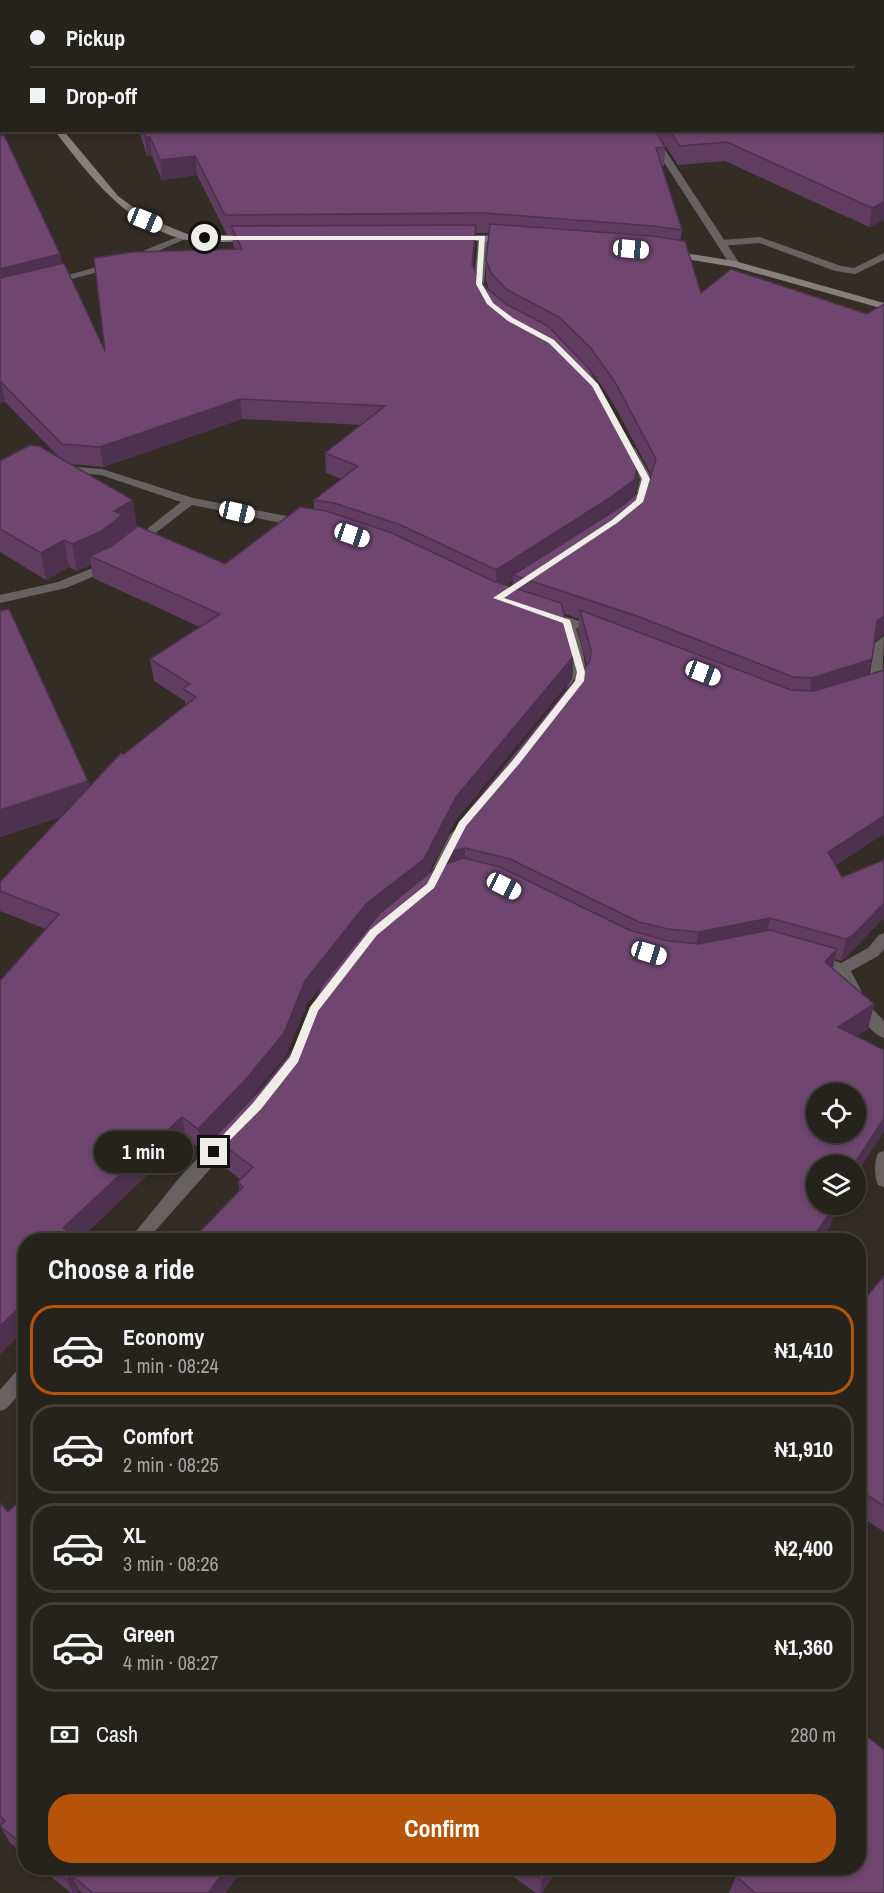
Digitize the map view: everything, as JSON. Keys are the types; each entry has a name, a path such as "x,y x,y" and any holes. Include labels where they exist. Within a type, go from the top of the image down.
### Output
{"main road":[{"path":"60,132 115,198 145,220 185,237 259,239"},
{"path":"448,238 519,240"},
{"path":"661,253 735,264 884,306"}],"street":[{"path":"648,132 735,264"},
{"path":"44,283 122,263 185,237"},
{"path":"483,238 479,284 491,304"},
{"path":"721,243 760,240 839,269 855,271 884,256"},
{"path":"621,434 646,479 640,501 623,515"},
{"path":"45,468 102,472 190,501 260,517 318,526"},
{"path":"0,599 62,585 110,564 190,501"},
{"path":"537,612 608,635"},
{"path":"565,700 579,681 581,672 567,621"},
{"path":"874,686 881,643 884,640"},
{"path":"453,879 427,889 462,824"},
{"path":"842,969 873,952 884,939"},
{"path":"804,957 842,969 863,1008 884,1032"},
{"path":"143,1233 241,1123"},
{"path":"884,1158 884,1180"},
{"path":"0,1403 18,1382"}],"building":[{"path":"144,132 656,132 665,147 656,148 682,230 484,213 225,215 195,156 160,160 150,137 145,137"},
{"path":"670,132 884,132 884,202 872,208 727,142 680,146"},
{"path":"4,135 60,254 0,269 0,136"},
{"path":"490,224 652,236 685,241 701,293 731,269 867,314 884,304 884,616 877,621 872,659 812,678 793,677 637,616 513,575 622,506 648,484 656,459 615,382 590,347 559,317 506,289 491,273 486,260"},
{"path":"476,225 472,265 484,286 506,304 548,326 589,369 639,459 635,479 611,497 496,570 401,525 334,503 314,500 358,466 325,453 385,406 240,399 100,447 62,444 0,383 0,278 64,263 105,351 94,258 132,252 242,249 231,226"},
{"path":"30,445 39,446 133,500 114,511 122,515 100,532 72,544 64,540 41,553 0,529 0,461"},
{"path":"300,507 326,511 392,533 493,581 561,603 574,650 573,657 456,797 424,859 366,904 305,981 284,1033 247,1078 198,1129 182,1117 63,1228 71,1233 18,1233 18,1309 0,1326 0,981 59,914 0,891 0,882 121,753 124,754 196,697 183,689 190,684 150,659 220,614 90,556 112,546 138,526 225,564"},
{"path":"9,609 88,781 0,810 0,611"},
{"path":"580,610 791,690 814,691 884,670 884,816 828,852 842,877 884,860 884,903 852,936 846,939 770,918 698,932 668,929 639,922 510,859 465,848 447,852 471,807 590,661 591,650"},
{"path":"464,858 500,867 629,930 668,941 699,944 770,930 837,949 825,962 874,1004 838,1027 884,1050 884,1118 860,1155 806,1155 806,1215 828,1215 816,1233 199,1233 243,1187 238,1182 253,1167 214,1138 262,1088 301,1040 321,987 380,913 437,867"},
{"path":"884,1276 884,1506 866,1494 866,1297"},
{"path":"0,1503 8,1512 18,1503 18,1841 0,1826 5,1821 0,1816"},
{"path":"866,1735 884,1750 884,1893 755,1893 736,1876 866,1875"},
{"path":"60,1875 71,1875 67,1880"},
{"path":"71,1875 222,1875 208,1893 93,1893"},
{"path":"535,1875 545,1875 542,1880"}],"route":[{"path":"205,238 224,240 483,238 479,284 491,304 511,319 552,341 595,385 646,479 640,501 615,522 497,598 567,621 581,672 579,681 516,762 462,824 431,886 374,932 314,1009 295,1059 257,1106 214,1152"}]}
